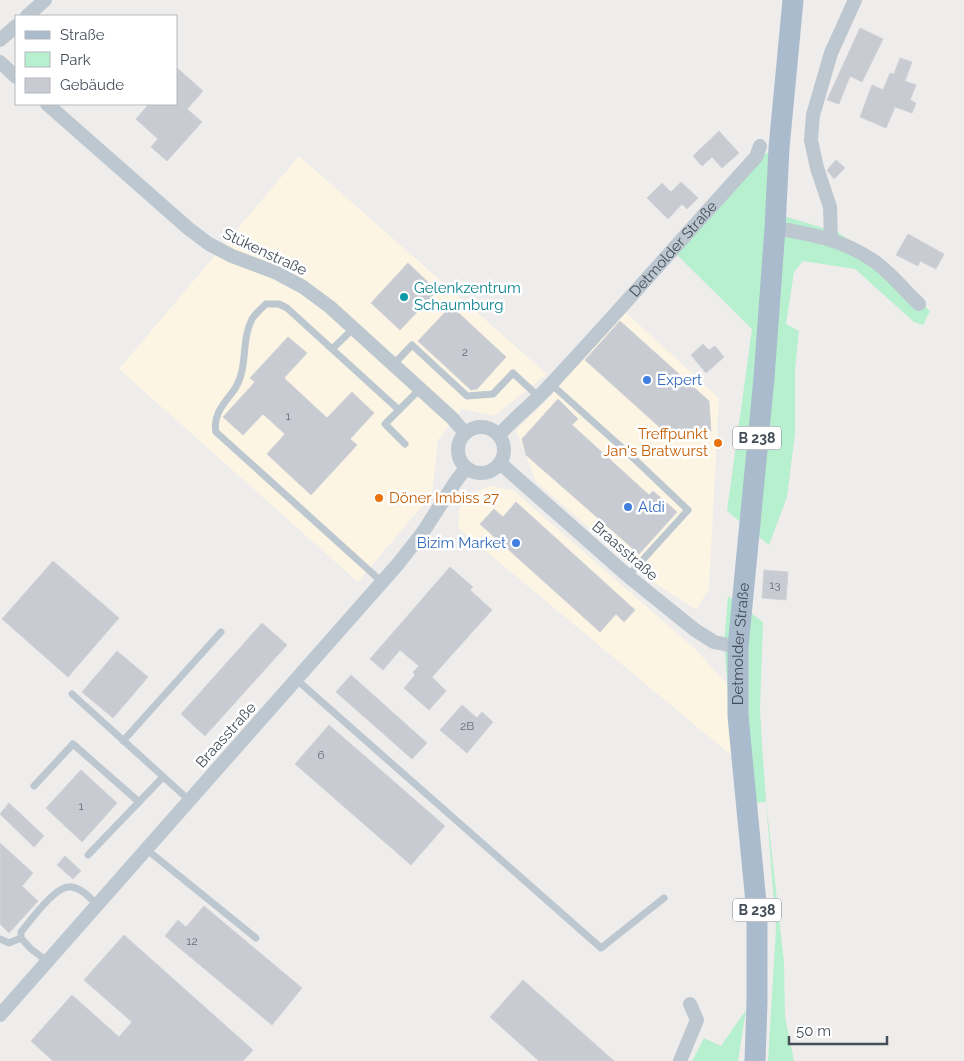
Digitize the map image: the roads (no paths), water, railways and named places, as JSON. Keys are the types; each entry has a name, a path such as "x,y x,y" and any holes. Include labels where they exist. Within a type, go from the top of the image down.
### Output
{"main road":[{"name":"Detmolder Straße","path":"755,1061 757,913 738,716 738,647 764,378 776,228 780,148 793,0"}],"street":[{"path":"28,15 45,0"},
{"path":"831,239 830,207 816,168 810,140 813,114 831,53 855,0"},
{"path":"0,40 15,27"},
{"path":"0,62 15,76"},
{"name":"Stükenstraße","path":"48,105 189,229 209,244 232,256 277,273 303,287 330,307 452,418 465,433"},
{"name":"Detmolder Straße","path":"499,435 512,420 539,398 756,157 760,146"},
{"path":"776,228 831,239 857,250 876,262 919,304"},
{"path":"486,427 499,435 504,449 500,463 488,472 473,472 466,468 458,454 458,447 465,433 472,429 486,427"},
{"name":"Braasstraße","path":"500,463 628,576 695,630 714,642 738,647"},
{"name":"Braasstraße","path":"2,1007 97,906 382,582 423,532 466,468"},
{"path":"680,1061 697,1020 690,1004"}],"lane":[{"path":"382,582 216,432 214,423 219,411 236,387 241,375 245,340 253,318 266,304 279,304 287,308 399,410"},
{"path":"332,349 353,329"},
{"path":"393,364 412,345 467,396 493,394 513,373 539,398"},
{"path":"551,384 688,510 628,576"},
{"path":"406,444 385,424 420,389"},
{"path":"123,741 221,632"},
{"path":"297,680 601,948 664,898"},
{"path":"72,694 189,800"},
{"path":"34,786 73,744 139,802"},
{"path":"88,855 163,777"},
{"path":"146,849 256,938"},
{"path":"47,961 31,949 21,938 21,932 53,895 67,887 74,887 84,893 97,906"},
{"path":"0,939 9,943 21,938"}],"place":[{"name":"Gelenkzentrum Schaumburg","path":"404,297"},
{"name":"Expert","path":"647,380"},
{"name":"Treffpunkt Jan's Bratwurst","path":"718,443"},
{"name":"Döner Imbiss 27","path":"379,498"},
{"name":"Aldi","path":"628,507"},
{"name":"Bizim Market","path":"516,543"}]}
